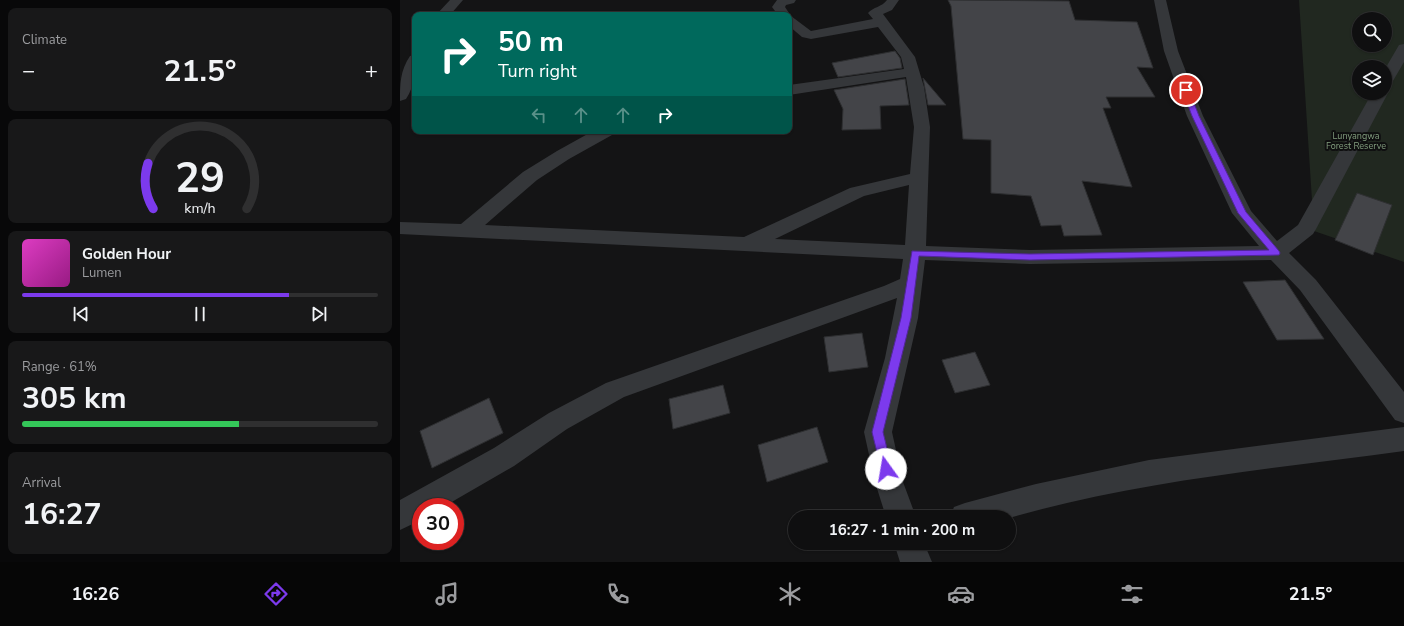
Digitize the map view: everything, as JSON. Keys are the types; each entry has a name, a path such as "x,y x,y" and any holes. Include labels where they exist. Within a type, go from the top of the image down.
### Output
{"street":[{"path":"446,12 457,0"},
{"path":"782,12 778,7 782,2 790,0"},
{"path":"792,22 807,34 812,35 886,9 892,4 893,0"},
{"path":"1160,0 1171,52 1195,116 1242,213 1276,253 1308,285 1404,412"},
{"path":"874,13 908,57 916,87 922,126 915,253 906,318 878,432 889,482 898,510"},
{"path":"1392,70 1404,48"},
{"path":"400,96 412,66"},
{"path":"792,90 911,72"},
{"path":"400,228 467,230 532,235 915,253 1030,257 1276,253 1306,229 1376,100"},
{"path":"467,230 530,176 601,134"},
{"path":"747,244 857,192 919,177"},
{"path":"400,516 504,457 558,421 615,390 875,298 910,284"},
{"path":"990,510 1036,497 1148,473 1404,439"},
{"path":"912,550 916,562"}],"green space":[{"name":"Lunyangwa Forest Reserve","path":"1299,0 1404,0 1404,262 1314,231"}],"building":[{"path":"948,0 1069,1 1075,20 1137,22 1153,68 1137,67 1155,97 1106,97 1111,108 1103,108 1132,187 1082,181 1102,235 1064,236 1061,225 1041,226 1031,196 991,193 991,140 963,139 951,6"},
{"path":"895,51 900,58 902,68 838,77 832,63"},
{"path":"923,78 946,105 928,105"},
{"path":"905,79 909,105 880,106 881,129 842,130 843,109 834,90"},
{"path":"1357,193 1392,205 1373,255 1335,240"},
{"path":"1285,280 1324,339 1277,340 1243,282"},
{"path":"862,333 868,367 829,372 824,337"},
{"path":"975,352 990,385 955,393 942,360"},
{"path":"723,385 730,413 673,429 669,399"},
{"path":"489,398 503,433 432,468 420,431"},
{"path":"817,427 828,462 767,482 758,445"}],"route":[{"path":"886,469 878,432 906,318 915,253 1030,257 1276,253 1242,213 1195,116 1186,90"}]}
